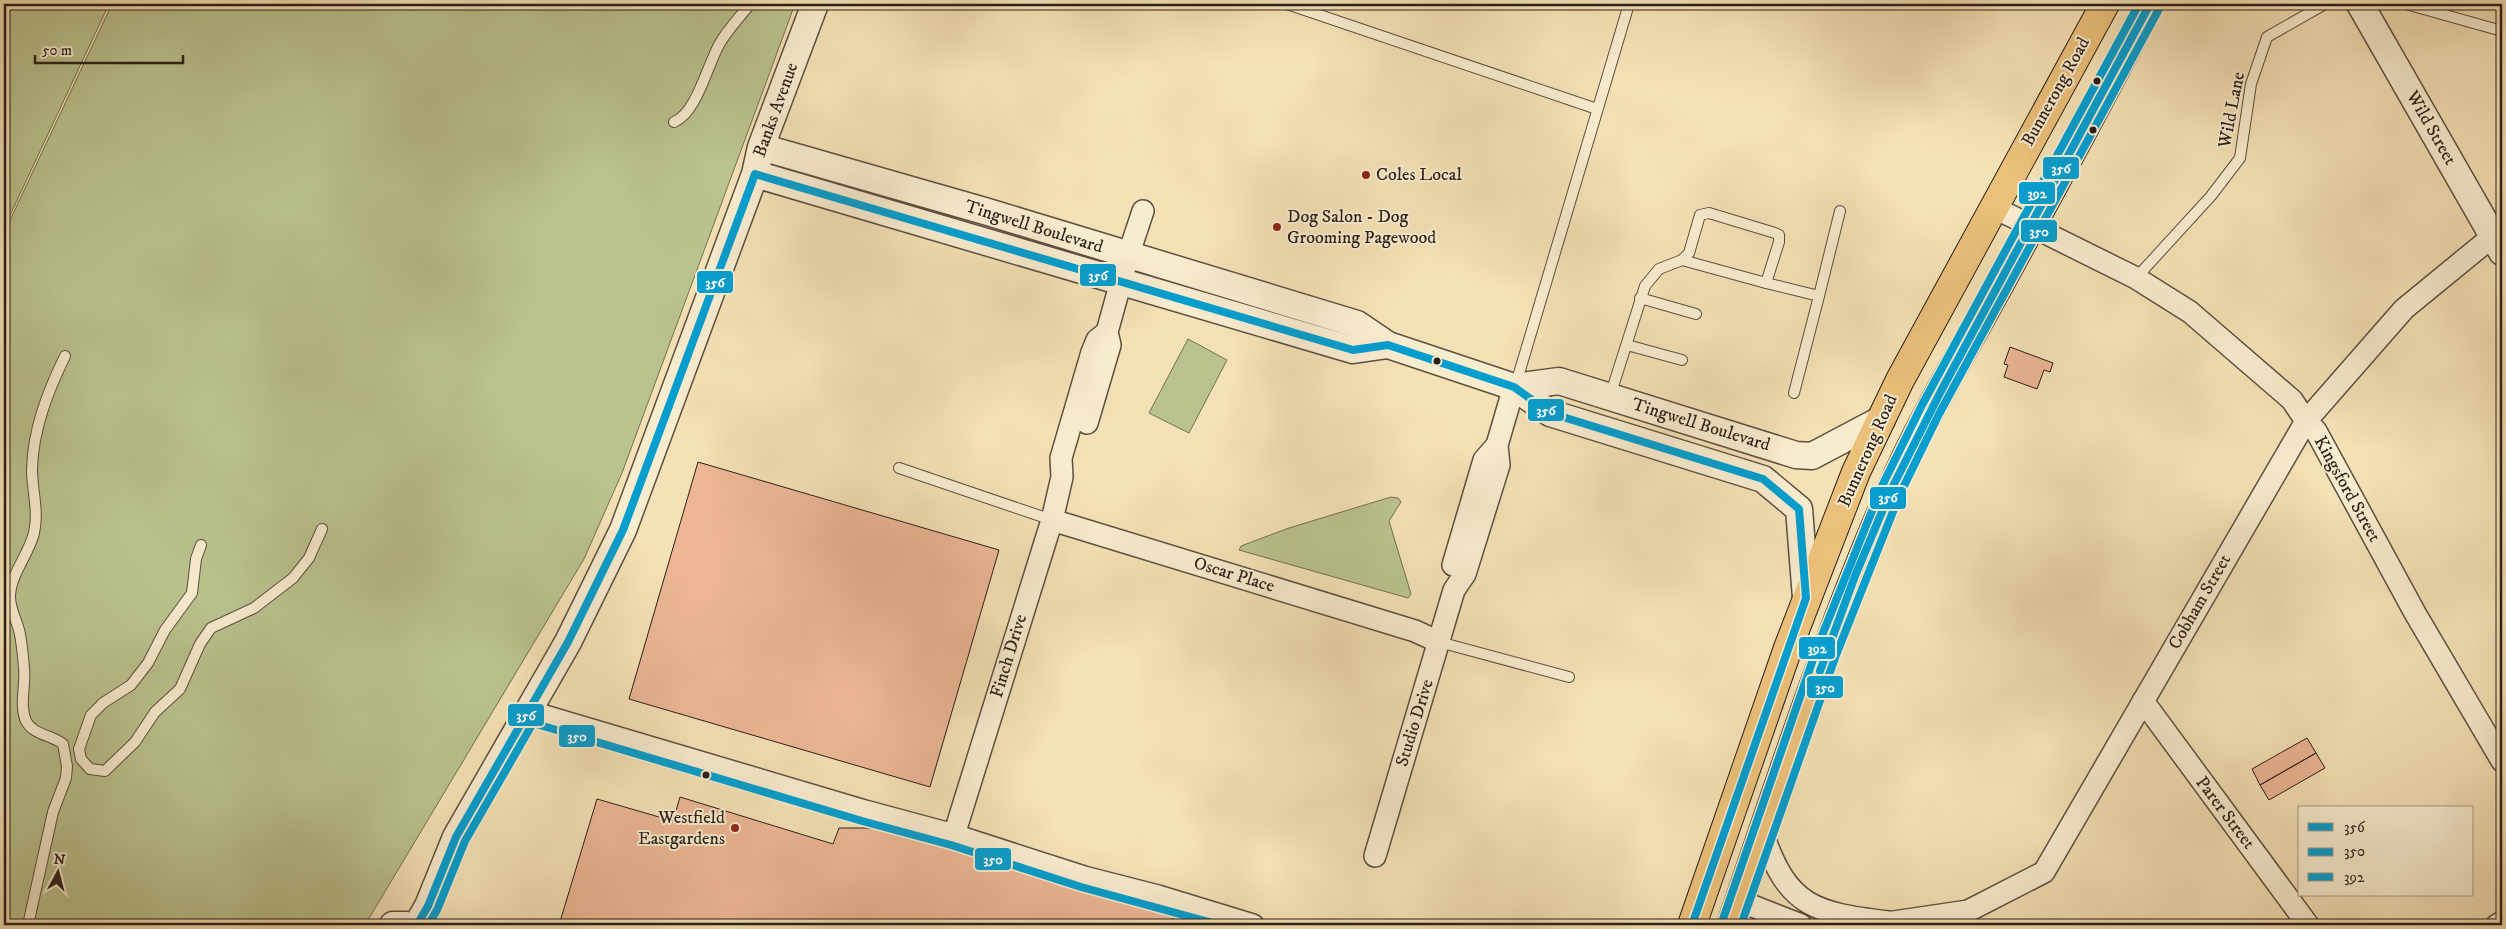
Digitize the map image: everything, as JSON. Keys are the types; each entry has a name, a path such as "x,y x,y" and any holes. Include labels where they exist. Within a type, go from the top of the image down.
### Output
{"main road":[{"name":"Bunnerong Road","path":"1692,925 1806,598 1856,472 1900,380 2105,4"},
{"name":"Bunnerong Road","path":"1736,913 1762,834 1856,576 1892,488 1941,391 2032,226 2150,4"}],"street":[{"name":"Banks Avenue","path":"417,925 432,897 456,837 597,586 624,530 755,174 761,147 815,4"},
{"name":"Wild Street","path":"2360,4 2499,240"},
{"name":"Tingwell Boulevard","path":"761,147 988,212 1357,324 1388,345 1514,388 1550,413 1763,479 1799,509 1806,598"},
{"name":"Tingwell Boulevard","path":"755,174 1353,350 1388,345"},
{"name":"Kingsford Street","path":"1993,207 2136,278 2190,312 2292,400 2306,421 2316,431 2416,613 2502,761"},
{"name":"Finch Drive","path":"954,835 1052,520 1062,476 1061,458 1092,352 1097,340 1107,332 1128,256 1143,211"},
{"name":"Cobham Street","path":"1762,834 1772,861 1786,884 1802,900 1827,912 1883,924 1968,911 2044,872 2306,421 2404,309 2499,240"},
{"name":"Tingwell Boulevard","path":"1514,388 1559,381 1804,456 1812,456 1830,449 1882,419"},
{"name":"Studio Drive","path":"1375,856 1454,590 1451,569 1484,460 1497,445 1514,388"},
{"name":"Oscar Place","path":"1052,520 1415,631 1439,642"},
{"name":"Parer Street","path":"2143,701 2308,925"},
{"path":"528,711 865,811 954,835 1084,877 1158,896 1253,925"},
{"path":"1736,913 1801,925"},
{"path":"2497,925 2502,922"},
{"path":"393,925 406,925"}],"lane":[{"path":"674,122 684,116 703,82 719,45 750,4"},
{"path":"1288,4 1597,109"},
{"path":"1514,388 1629,4"},
{"name":"Wild Lane","path":"2136,278 2211,196 2240,158 2251,84 2267,37 2325,4"},
{"path":"2406,4 2502,31"},
{"path":"1794,393 1840,212"},
{"path":"1610,397 1645,286 1659,269 1682,260 1689,253 1700,215 1709,213 1719,215 1779,235 1779,242 1766,283"},
{"path":"1682,260 1819,296"},
{"path":"1640,298 1696,314"},
{"path":"1627,346 1682,360"},
{"path":"28,925 44,846 67,766 64,744 55,737 37,732 30,727 25,719 21,639 10,598 12,584 31,541 36,524 33,456 41,416 48,392 65,356"},
{"name":"Oscar Place","path":"899,468 1052,520"},
{"path":"201,545 196,559 192,593 165,630 148,663 131,685 103,703 91,714 79,750 81,759 90,769 105,771 135,742 155,712 183,685 196,652 211,628 254,608 293,578 309,558 322,528"},
{"name":"Oscar Place","path":"1439,642 1570,677"},
{"path":"1172,925 1176,923 1185,925"}],"green space":[{"path":"4,4 109,4 4,228"},
{"path":"112,4 795,4 622,473 584,559 365,925 4,925 4,233"},
{"path":"1188,339 1227,360 1189,433 1149,413"},
{"path":"1391,497 1398,498 1401,502 1389,521 1411,594 1408,598 1239,550 1241,546 1289,528"}],"building":[{"path":"2010,347 2053,363 2050,372 2044,370 2037,389 2004,377 2008,365 2004,364"},
{"path":"698,462 999,550 930,787 629,699"},
{"path":"2307,738 2316,753 2260,785 2252,769"},
{"path":"2316,753 2325,768 2269,800 2260,785"},
{"name":"Westfield Eastgardens","path":"680,797 833,844 839,828 889,828 1180,907 1175,925 559,925 597,799 673,821"}],"transit line":[{"name":"392","path":"1722,922 1817,648 1882,486 1922,405 2139,4"},
{"name":"356","path":"1820,671 1855,576 1892,488 1941,391 2150,4"},
{"name":"350","path":"1741,925 1836,655 1900,494 1939,414 2159,9"},
{"name":"356","path":"417,925 428,906 456,837 568,642 623,530 755,174 1353,350 1388,345 1514,387 1550,413 1763,479 1799,509 1806,598 1692,925"},
{"name":"350","path":"428,925 437,910 465,841 533,723 862,821 951,845 1081,887 1220,925"}],"place":[{"name":"Coles Local","path":"1366,175"},
{"name":"Dog Salon - Dog Grooming Pagewood","path":"1277,227"},
{"name":"Westfield Eastgardens","path":"735,828"}]}
